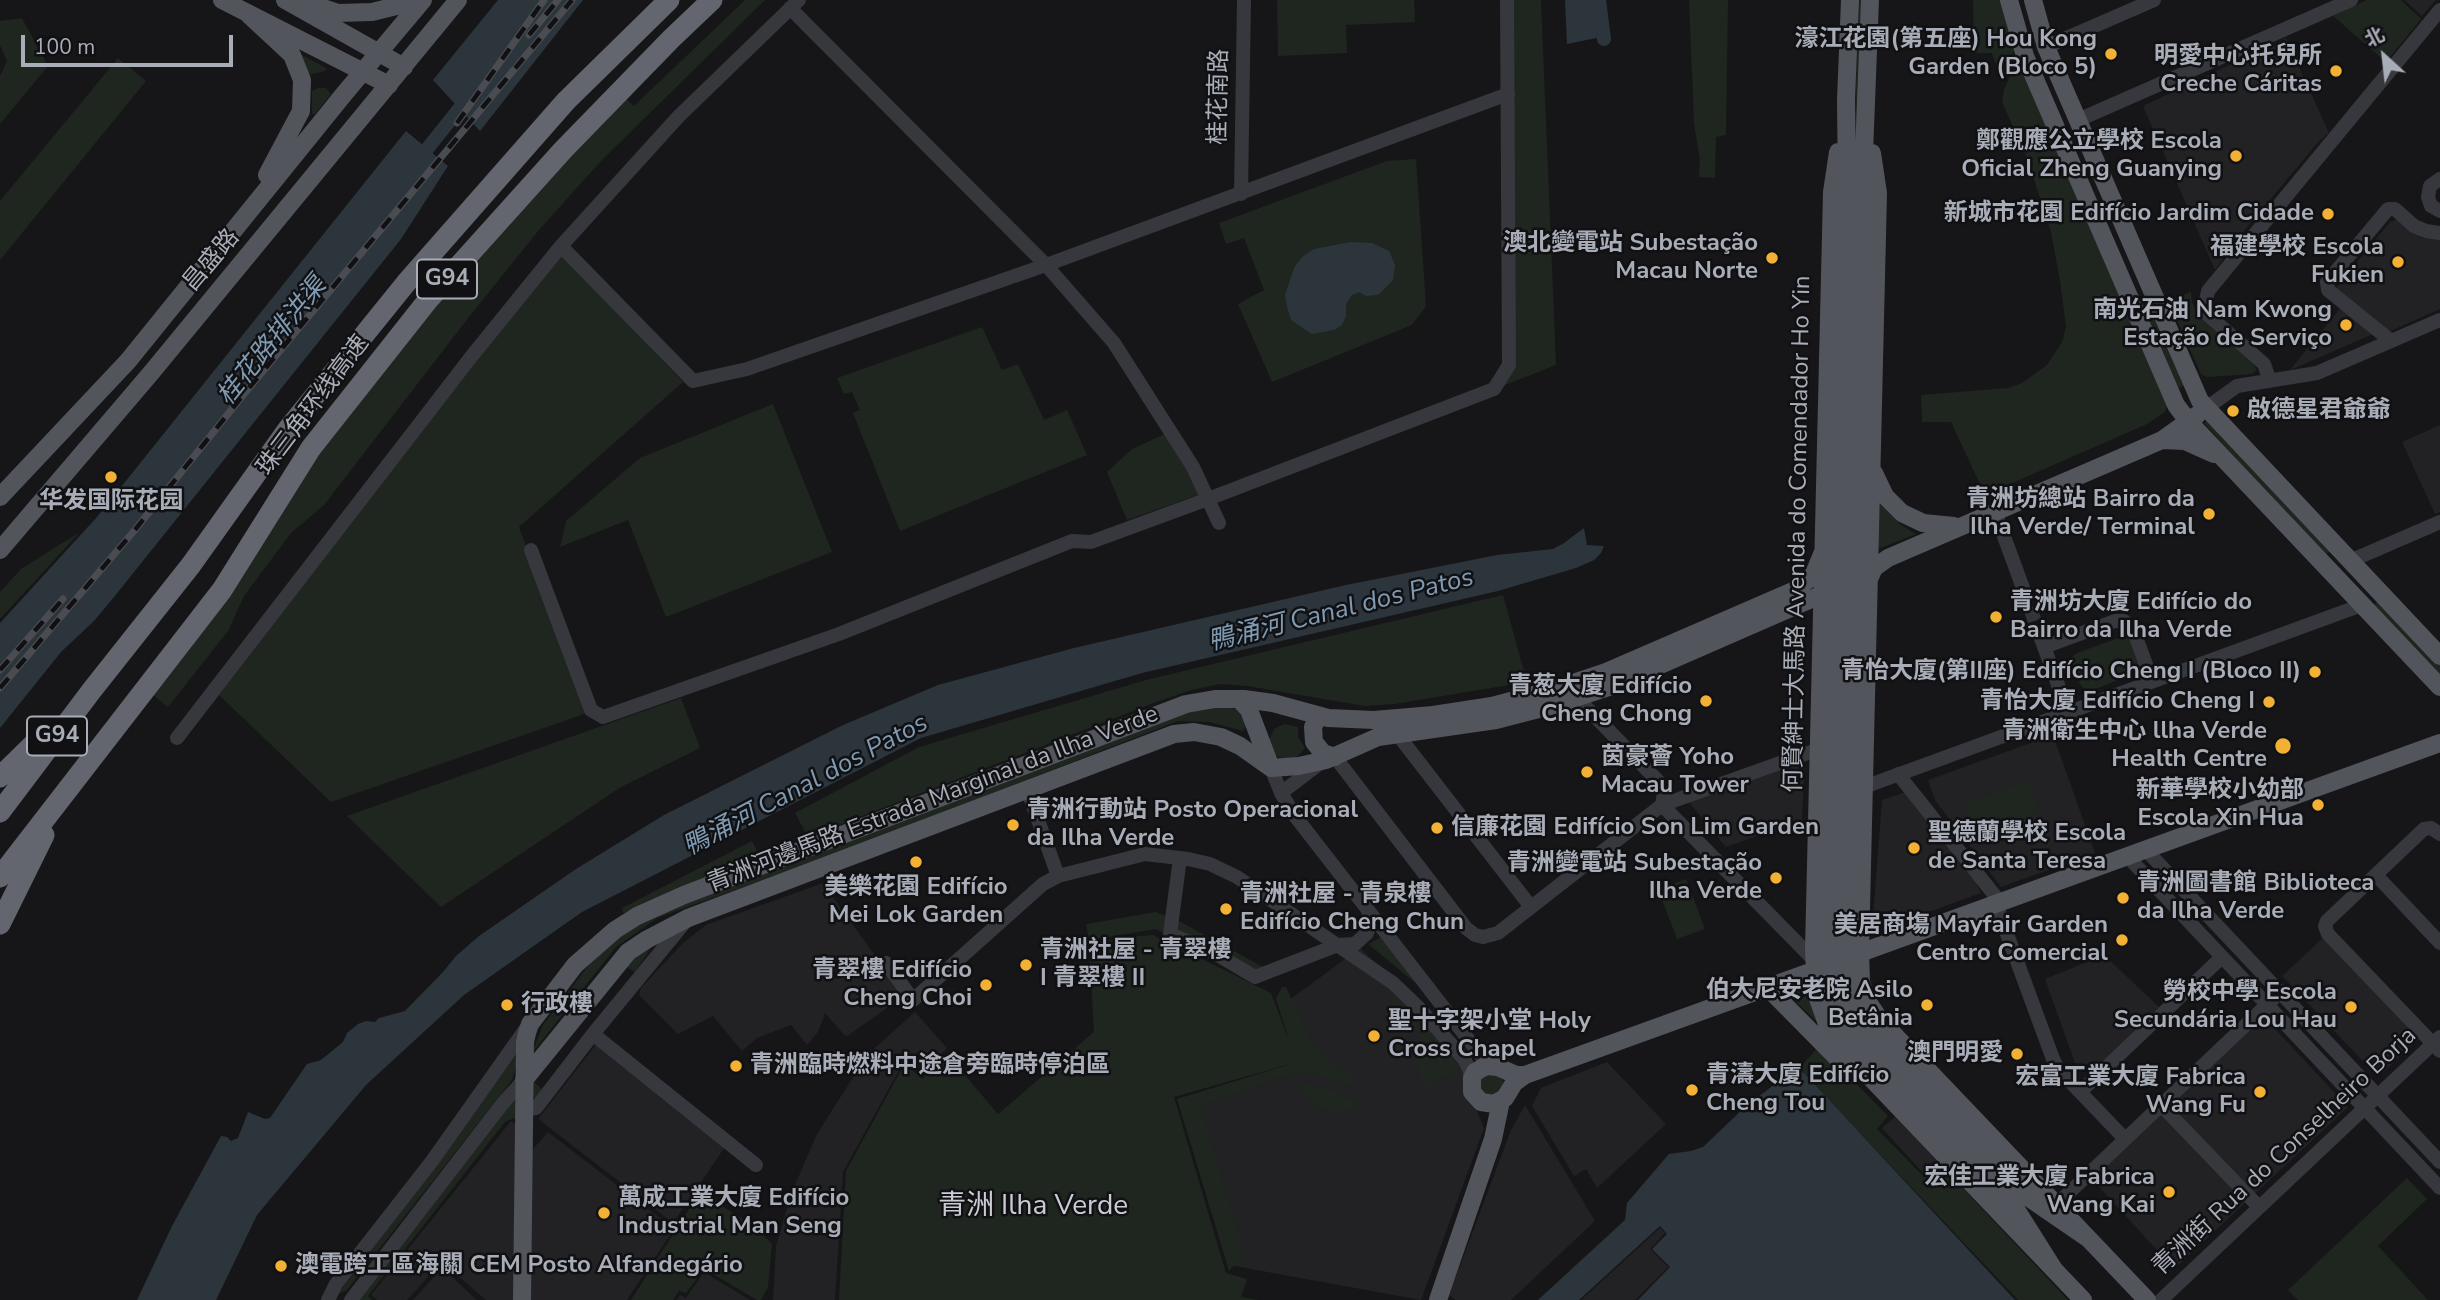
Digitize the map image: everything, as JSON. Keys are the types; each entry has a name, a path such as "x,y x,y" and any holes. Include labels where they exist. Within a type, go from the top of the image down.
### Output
{"highway":[{"name":"珠三角环线高速","path":"0,812 191,565 288,429 406,283 566,102 670,0"},
{"name":"珠三角环线高速","path":"0,877 222,590 311,447 428,300 563,150 712,0"},
{"path":"0,777 116,660"},
{"path":"0,924 63,796"}],"main road":[{"path":"222,0 389,85"},
{"path":"285,0 404,67"},
{"path":"299,0 338,13 372,12 422,0"},
{"name":"昌盛路","path":"0,497 128,361 422,0"},
{"name":"昌盛路","path":"0,550 151,373 458,0"},
{"name":"何賢紳士大馬路 Avenida do Comendador Ho Yin","path":"1850,0 1846,100 1832,192 1814,965 1816,993 1839,1043 1898,1106"},
{"path":"1870,0 1865,101 1854,204 1845,977 1854,1010 1868,1031 2020,1200 2055,1271"},
{"path":"2032,0 2046,47 2205,409 2440,656"},
{"path":"2010,6 2026,29 2046,47"},
{"path":"2010,6 2025,56 2176,405 2188,421 2440,687"},
{"path":"238,225 301,111 302,80 292,55 249,15"},
{"name":"何賢紳士大馬路 Avenida do Comendador Ho Yin","path":"1846,100 1854,204"},
{"path":"1865,101 1878,193 1861,982 1868,1002 1880,1020 2147,1300"},
{"path":"2078,120 2071,129 2071,134 2100,204 2105,221 2105,240"},
{"path":"2130,298 2151,289"},
{"path":"1827,405 1835,362 1844,349 1861,350 1874,362"},
{"path":"1869,580 1874,568 1888,558 2161,440 2205,409"},
{"path":"2161,440 2185,441 2224,459"},
{"path":"1825,480 1837,491 1854,492 1865,475 1872,444"},
{"path":"1872,444 1872,464 1879,486 1902,513 1934,526 1969,523"},
{"path":"2303,543 2319,528"},
{"path":"1240,699 1251,714 1270,768 1299,766 1330,758 1378,737 1496,720 1612,686 1834,590 1851,577 1870,542"},
{"name":"青洲河邊馬路 Estrada Marginal da Ilha Verde","path":"522,1300 525,1042 530,1024 575,965 626,923 660,905 1185,704 1214,699 1240,699 1273,703 1318,717 1374,720 1492,706 1549,691 1606,672 1793,591 1813,576 1823,552"},
{"path":"2364,576 2366,609"},
{"path":"1819,740 1824,688 1830,679 1845,674 1861,681 1866,688"},
{"path":"1234,743 1249,732 1251,714"},
{"path":"1318,717 1313,727 1314,742 1330,758"},
{"name":"青洲河邊馬路 Estrada Marginal da Ilha Verde","path":"524,1080 628,952 688,918 1174,734 1201,732 1221,737 1270,768"},
{"path":"1481,1102 1487,1104 1504,1097 1514,1083 1525,1075 1768,987 1814,965 1860,953 2440,743"},
{"path":"1817,806 1822,812 1838,819 1854,814 1864,762"},
{"path":"1815,918 1817,931 1824,942 1834,950 1846,954 1860,953"},
{"path":"1768,987 1856,1078 1898,1106 2083,1300"},
{"path":"1866,1073 1861,1061 1866,1045 1880,1036 1888,1035 1900,1041"},
{"path":"1493,1139 1489,1112 1472,1092 1475,1072 1486,1066 1525,1075"},
{"path":"1438,1300 1493,1139 1510,1080 1498,1068"},
{"path":"2020,1200 2089,1239"}],"street":[{"name":"桂花南路","path":"1241,194 1244,0"},
{"path":"531,550 591,710 603,718 839,634 1072,541 1091,542 1208,499 1494,389 1509,365 1507,0"},
{"path":"2046,47 2154,0"},
{"path":"2078,120 2351,0"},
{"path":"177,738 471,356 561,246 680,116 794,4 1046,265 1114,343 1193,467 1219,523"},
{"path":"2270,380 2264,364 2207,314 2205,306 2208,291 2440,10"},
{"path":"561,246 693,382 747,369 1046,265 1508,94"},
{"path":"2438,179 2428,191 2429,202 2440,211"},
{"path":"2391,341 2328,290 2327,282 2388,209 2395,209 2414,226 2440,233"},
{"path":"2205,409 2237,386 2317,373 2440,320"},
{"path":"1995,512 2023,588"},
{"path":"2350,561 2440,522"},
{"path":"2364,576 2372,558 2382,547"},
{"path":"1864,787 2159,679 2366,609"},
{"path":"2064,713 2042,640 2124,621 2133,629 2159,679"},
{"path":"1577,698 1659,782 1664,793 1662,806"},
{"path":"1398,735 1531,907"},
{"path":"1281,793 1301,776 1330,758 1466,928 1483,937 1494,935 1662,806 1819,740"},
{"path":"1270,768 1295,816 1482,1056 1498,1068"},
{"path":"1898,774 1998,903 2058,1069 2125,1139"},
{"path":"1027,789 1058,876"},
{"path":"1662,806 1814,965"},
{"path":"2435,831 2424,830 2327,920 2325,926 2328,934 2438,1044"},
{"path":"2146,850 2440,1161"},
{"path":"886,963 914,1000 1031,893 1058,876 1145,854 1210,864 1237,877 1393,983 1419,1007 1464,1059 1470,1072 1471,1085"},
{"path":"2127,856 2440,1188"},
{"path":"1180,858 1170,933 1216,954 1255,977 1338,945 1346,946 1362,940 1370,925 1367,908"},
{"path":"2376,875 2440,943"},
{"name":"青洲河邊馬路 Estrada Marginal da Ilha Verde","path":"524,1110 536,1108 688,918"},
{"path":"2080,1092 2222,957"},
{"path":"2056,1205 2280,992"},
{"path":"328,1300 336,1284 432,1161 530,1024"},
{"path":"593,1034 756,1165"},
{"name":"青洲街 Rua do Conselheiro Borja","path":"2161,1300 2378,1095 2438,1044"},
{"path":"351,1300 503,1103 524,1080"},
{"path":"2161,1105 2259,1207"}],"shaded area":[{"path":"745,0 765,0 601,161 539,230 324,505 291,533 244,596 228,631 168,707 149,692 314,449 432,300 622,95 634,106"},
{"path":"1277,0 1414,0 1415,22 1346,25 1347,53 1278,56"},
{"path":"1505,0 1541,0 1556,365 1500,387 1515,366"},
{"path":"1689,0 1728,0 1726,135 1716,137 1715,178 1699,177"},
{"path":"1858,0 1865,0 1859,165 1854,165"},
{"path":"1973,0 2002,0 2016,44 2012,56 2001,65 1996,64 1992,53 1974,53"},
{"path":"2367,0 2401,0 2421,19 2386,62 2333,16"},
{"path":"2404,0 2436,0 2422,16"},
{"path":"22,18 48,66 0,124 0,76 7,61 0,45 0,21"},
{"name":"鄭觀應公立學校 Escola Oficial Zheng Guanying","path":"2286,38 2329,133 2320,140 2242,233 2215,270 2143,106"},
{"path":"300,54 326,68 325,71 308,75"},
{"path":"2018,56 2168,404 2165,412 2147,424 1985,495 1951,422 1922,422 1921,395 2008,388 2022,383 2047,365 2062,342 2066,327 2051,232 2027,158 2002,102"},
{"path":"118,58 146,81 0,260 0,201"},
{"path":"326,88 331,94 315,114 312,114 312,91"},
{"path":"1416,159 1426,306 1412,325 1272,382 1238,304 1264,290 1244,238 1226,244 1219,223 1387,161"},
{"name":"福建學校 Escola Fukien","path":"2397,219 2422,238 2440,239 2440,309 2386,333 2338,292 2337,287 2390,222"},
{"path":"560,252 683,382 519,527 587,713 331,802 219,695"},
{"path":"2191,292 2197,313 2253,364 2255,372 2207,377 2201,374 2172,309 2172,299"},
{"path":"2145,305 2151,307 2185,385 2177,389 2143,309"},
{"path":"2343,305 2378,332 2290,370"},
{"path":"982,327 1002,370 1018,364 1044,420 1067,410 1087,455 900,531 853,413 860,410 852,392 844,394 837,378"},
{"path":"773,404 832,552 666,617 628,520 560,547 566,521 640,458"},
{"path":"2211,417 2331,551 2323,556 2204,423"},
{"path":"2440,425 2440,512 2435,514 2402,442"},
{"path":"1167,433 1201,494 1127,520 1107,472 1132,449"},
{"path":"1878,502 1901,525 1916,534 1878,549"},
{"path":"80,532 0,619 0,592 21,569"},
{"path":"1503,595 1527,682 1395,704 1365,706 1220,684 1191,690 1151,704 808,837 795,813 919,747 1146,680"},
{"path":"2379,600 2440,665 2440,677 2373,606"},
{"path":"2124,636 2130,639 2140,665 2138,672 2090,691 2085,690 2080,684 2072,657"},
{"path":"681,698 700,748 621,787 441,907 347,816"},
{"path":"1227,707 1242,711 1246,726 1243,731 1209,722 1178,721 857,846 657,918 616,947 532,1053 543,1025 591,962 612,941 659,912 1170,716 1203,708"},
{"path":"1284,724 1298,727 1298,737 1305,748 1291,760 1274,755 1269,740 1274,729"},
{"path":"2053,735 2095,853 2001,887 1935,800 1928,780"},
{"path":"1805,757 1802,820 1726,847 1688,801"},
{"path":"2028,781 2038,812 1976,834 1965,803"},
{"name":"聖德蘭學校 Escola de Santa Teresa","path":"1909,791 1928,822 1968,874 1971,873 1981,893 1890,926 1882,925 1873,917 1882,800"},
{"path":"752,841 760,856 623,913 622,908"},
{"path":"1686,879 1705,929 1677,939 1658,889"},
{"path":"823,883 904,996 846,1037 825,1013 818,1032 807,1045 791,1025 757,1038 742,1051 713,1016 678,1034 639,995 641,988 683,943 706,925"},
{"path":"1156,912 1179,921 1265,968 1258,982 1156,929 1089,940 1086,924"},
{"path":"1153,935 1271,993 1290,1043 1276,999 1282,987 1286,987 1309,1038 1319,1046 1331,1066 1349,1073 1358,1088 1313,1074 1290,1073 1209,1103 1201,1110 1244,1255 1229,1271 1177,1099 1297,1062 1174,1097 1226,1273 1247,1279 1241,1297 1258,1300 839,1300 846,1171 905,1063 922,1079 947,1054 998,1114 1094,1032 1089,945 1125,937"},
{"path":"1383,936 1418,985 1368,944"},
{"name":"勞校中學 Escola Secundária Lou Hau","path":"2324,937 2420,1038 2378,1077 2282,976"},
{"path":"653,945 635,972 625,966 534,1082 543,1090 535,1098 529,1096 526,1086 619,967"},
{"path":"1360,948 1393,979 1461,1062 1484,1128 1421,1300 1229,1265 1182,1104 1301,1063 1281,1006"},
{"path":"2104,955 2159,1007 2097,1066 2075,1063 2045,979"},
{"path":"1810,979 1824,1029 1784,990"},
{"path":"1394,995 1423,1022 1411,1029 1403,1042 1398,1020 1390,1005"},
{"path":"915,1012 947,1048 921,1075 904,1061 843,1172 835,1300 773,1300 776,1246 791,1194 817,1134 867,1055"},
{"path":"2264,1017 2348,1107 2174,1269 2092,1179"},
{"path":"1426,1022 1458,1067 1424,1090 1418,1066 1417,1043 1420,1030"},
{"path":"598,1042 727,1144 673,1223 538,1119"},
{"path":"1819,1046 1888,1116 1877,1129 1924,1177 1939,1163 2068,1300 2018,1300 1804,1074 1797,1071"},
{"path":"521,1049 512,1080 346,1291 338,1294"},
{"path":"1607,1062 1666,1124 1597,1188 1586,1169 1574,1176 1532,1106 1541,1088"},
{"path":"1480,1074 1502,1075 1505,1090 1484,1099 1477,1078"},
{"path":"1304,1082 1356,1101 1354,1108 1337,1112 1324,1109 1303,1090"},
{"path":"518,1096 520,1122 514,1118 505,1122 368,1296 372,1300 359,1300 505,1109"},
{"path":"1525,1105 1595,1221 1511,1300 1456,1300 1449,1295 1511,1130"},
{"path":"1898,1114 1939,1160 1924,1174 1882,1128"},
{"path":"511,1121 518,1126 517,1300 486,1300 442,1262 407,1300 377,1300 371,1295"},
{"name":"萬成工業大廈 Edifício Industrial Man Seng","path":"548,1132 674,1229 627,1300 528,1300 526,1157"},
{"path":"2407,1178 2427,1199 2378,1246 2428,1300 2298,1300 2288,1290"},
{"path":"700,1192 757,1228 772,1244 768,1287 761,1300 704,1269 686,1293 679,1291 673,1300 631,1300"},
{"path":"1660,1228 1665,1233 1650,1249 1668,1267 1635,1300 1581,1300"},
{"path":"442,1268 477,1300 413,1300"},
{"path":"704,1272 750,1300 677,1300 680,1295 686,1298"}],"water":[{"path":"498,0 583,0 480,131 433,80"},
{"path":"1565,0 1605,0 1606,36 1567,44"},
{"path":"406,131 448,166 401,239 114,597 94,621 61,652 0,728 0,623 97,517"},
{"path":"1351,242 1372,243 1389,251 1395,265 1393,280 1378,295 1366,296 1359,292 1352,295 1346,304 1346,316 1342,325 1334,330 1312,334 1291,320 1287,307 1285,295 1294,268 1302,257 1314,249"},
{"path":"1584,528 1587,545 1604,546 1594,560 1576,568 1498,591 1142,673 921,738 582,912 464,995 366,1085 257,1215 216,1300 137,1300 172,1226 221,1136 231,1141 238,1138 248,1112 265,1119 270,1118 307,1064 321,1060 343,1042 347,1033 358,1024 375,1022 379,1018 405,1011 456,956 479,936 576,869 664,815 843,725 938,685 1074,648 1346,585 1497,555 1553,549"},
{"path":"1792,1071 1804,1073 2015,1300 1638,1300 1670,1267 1652,1249 1667,1234 1660,1226 1579,1300 1538,1300 1625,1220 1627,1203 1669,1154 1703,1147 1745,1107"}],"waterway":[{"name":"鴨涌河 Canal dos Patos","path":"1599,0 1604,39"},
{"name":"桂花路排洪渠","path":"416,163 471,94"}],"tunnel":[{"path":"2023,588 2039,633"}],"railway":[{"path":"457,123 544,0"},
{"path":"529,35 558,0"},
{"path":"0,688 134,531 244,394 572,0"},
{"path":"0,670 63,599"}],"place":[{"name":"濠江花園(第五座) Hou Kong Garden (Bloco 5)","path":"2111,54"},
{"name":"明愛中心托兒所 Creche Cáritas","path":"2336,71"},
{"name":"鄭觀應公立學校 Escola Oficial Zheng Guanying","path":"2236,156"},
{"name":"新城市花園 Edifício Jardim Cidade","path":"2328,214"},
{"name":"澳北變電站 Subestação Macau Norte","path":"1772,258"},
{"name":"福建學校 Escola Fukien","path":"2398,262"},
{"name":"南光石油 Nam Kwong Estação de Serviço","path":"2346,325"},
{"name":"啟德星君爺爺","path":"2233,411"},
{"name":"华发国际花园","path":"111,477"},
{"name":"青洲坊總站 Bairro da Ilha Verde/ Terminal","path":"2209,514"},
{"name":"青洲坊大廈 Edifício do Bairro da Ilha Verde","path":"1996,617"},
{"name":"青怡大廈(第II座) Edifício Cheng I (Bloco II)","path":"2315,672"},
{"name":"青葱大廈 Edifício Cheng Chong","path":"1706,701"},
{"name":"青怡大廈 Edifício Cheng I","path":"2269,702"},
{"name":"青洲衛生中心 llha Verde Health Centre","path":"2283,746"},
{"name":"茵豪薈 Yoho Macau Tower","path":"1587,772"},
{"name":"新華學校小幼部 Escola Xin Hua","path":"2318,805"},
{"name":"青洲行動站 Posto Operacional da Ilha Verde","path":"1013,825"},
{"name":"信廉花園 Edifício Son Lim Garden","path":"1437,828"},
{"name":"聖德蘭學校 Escola de Santa Teresa","path":"1914,848"},
{"name":"美樂花園 Edifício Mei Lok Garden","path":"916,862"},
{"name":"青洲變電站 Subestação Ilha Verde","path":"1776,878"},
{"name":"青洲圖書館 Biblioteca da Ilha Verde","path":"2123,898"},
{"name":"青洲社屋 - 青泉樓 Edifício Cheng Chun","path":"1226,909"},
{"name":"美居商塲 Mayfair Garden Centro Comercial","path":"2122,940"},
{"name":"青洲社屋 - 青翠樓 I 青翠樓 II","path":"1026,965"},
{"name":"青翠樓 Edifício Cheng Choi","path":"986,985"},
{"name":"行政樓","path":"507,1005"},
{"name":"伯大尼安老院 Asilo Betânia","path":"1927,1005"},
{"name":"勞校中學 Escola Secundária Lou Hau","path":"2351,1007"},
{"name":"聖十字架小堂 Holy Cross Chapel","path":"1374,1036"},
{"name":"澳門明愛","path":"2017,1054"},
{"name":"青洲臨時燃料中途倉旁臨時停泊區","path":"736,1066"},
{"name":"青濤大廈 Edifício Cheng Tou","path":"1692,1090"},
{"name":"宏富工業大廈 Fabrica Wang Fu","path":"2260,1092"},
{"name":"宏佳工業大廈 Fabrica Wang Kai","path":"2169,1192"},
{"name":"萬成工業大廈 Edifício Industrial Man Seng","path":"604,1213"},
{"name":"澳電跨工區海關 CEM Posto Alfandegário","path":"281,1266"}],"district":[{"name":"青洲 Ilha Verde","path":"1033,1207"}]}
